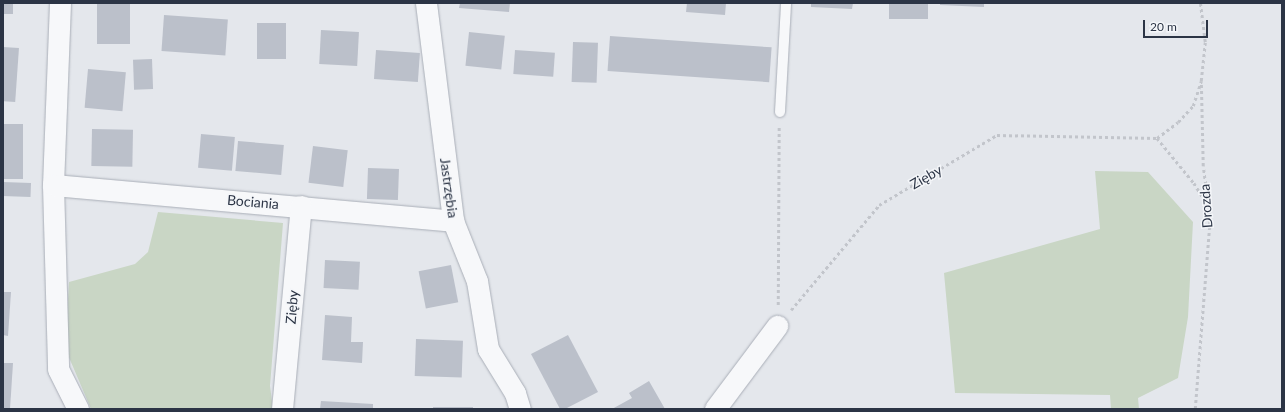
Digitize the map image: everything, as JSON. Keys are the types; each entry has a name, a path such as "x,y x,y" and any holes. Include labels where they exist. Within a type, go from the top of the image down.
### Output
{"street":[{"path":"60,3 53,185 58,369 78,409"},
{"name":"Jastrzębia","path":"426,3 453,221 477,281 488,349 514,393 520,409"},
{"name":"Bociania","path":"53,185 301,206 453,221"},
{"name":"Zięby","path":"282,409 301,206"},
{"path":"715,409 778,326"}],"lane":[{"path":"780,112 786,3"}],"path":[{"name":"Drozda","path":"1195,409 1210,220 1203,166 1201,81 1205,42 1200,3"},
{"path":"1201,81 1197,99 1190,110 1157,138 1194,183 1208,206"},
{"path":"778,326 780,112"},
{"name":"Zięby","path":"778,326 879,205 997,135 1157,138"}],"green space":[{"path":"1095,171 1148,172 1193,222 1188,317 1178,378 1138,398 1139,409 1111,409 1110,395 955,393 944,273 1100,229"},
{"path":"158,212 283,223 270,386 273,409 91,409 65,348 69,282 135,264 148,252"}],"building":[{"path":"3,3 13,3 13,14 3,14"},
{"path":"97,3 130,3 130,44 97,44"},
{"path":"460,3 510,3 509,12 459,8"},
{"path":"687,3 726,3 725,15 686,12"},
{"path":"811,3 853,3 852,9 811,7"},
{"path":"889,3 928,3 928,19 889,19"},
{"path":"940,3 984,3 984,7 940,5"},
{"path":"164,15 228,19 225,55 161,51"},
{"path":"257,23 286,23 286,59 257,59"},
{"path":"321,30 359,32 357,66 319,64"},
{"path":"469,32 505,36 501,70 465,66"},
{"path":"610,36 772,47 769,82 608,71"},
{"path":"573,42 598,43 597,83 572,82"},
{"path":"3,47 19,48 15,102 3,101"},
{"path":"376,50 420,53 418,82 374,79"},
{"path":"515,50 555,53 553,77 513,74"},
{"path":"152,59 153,89 134,90 133,60"},
{"path":"88,69 126,72 122,111 85,108"},
{"path":"3,124 23,124 23,179 3,179"},
{"path":"92,129 133,130 132,167 91,166"},
{"path":"201,134 235,137 232,171 198,168"},
{"path":"238,141 284,145 281,175 235,171"},
{"path":"313,146 348,150 343,187 308,183"},
{"path":"368,168 399,169 398,200 367,199"},
{"path":"3,182 31,183 30,197 3,196"},
{"path":"325,260 360,262 358,290 324,288"},
{"path":"451,265 458,302 426,309 419,271"},
{"path":"3,292 11,292 8,336 3,335"},
{"path":"325,315 352,317 351,342 363,342 362,363 322,360"},
{"path":"568,335 598,392 565,409 560,409 531,354"},
{"path":"416,339 463,341 462,378 415,376"},
{"path":"3,363 13,363 10,409 3,409"},
{"path":"649,381 665,409 612,409 632,398 629,393"},
{"path":"321,401 373,404 373,409 320,409"},
{"path":"433,407 473,407 473,409 433,409"}]}
